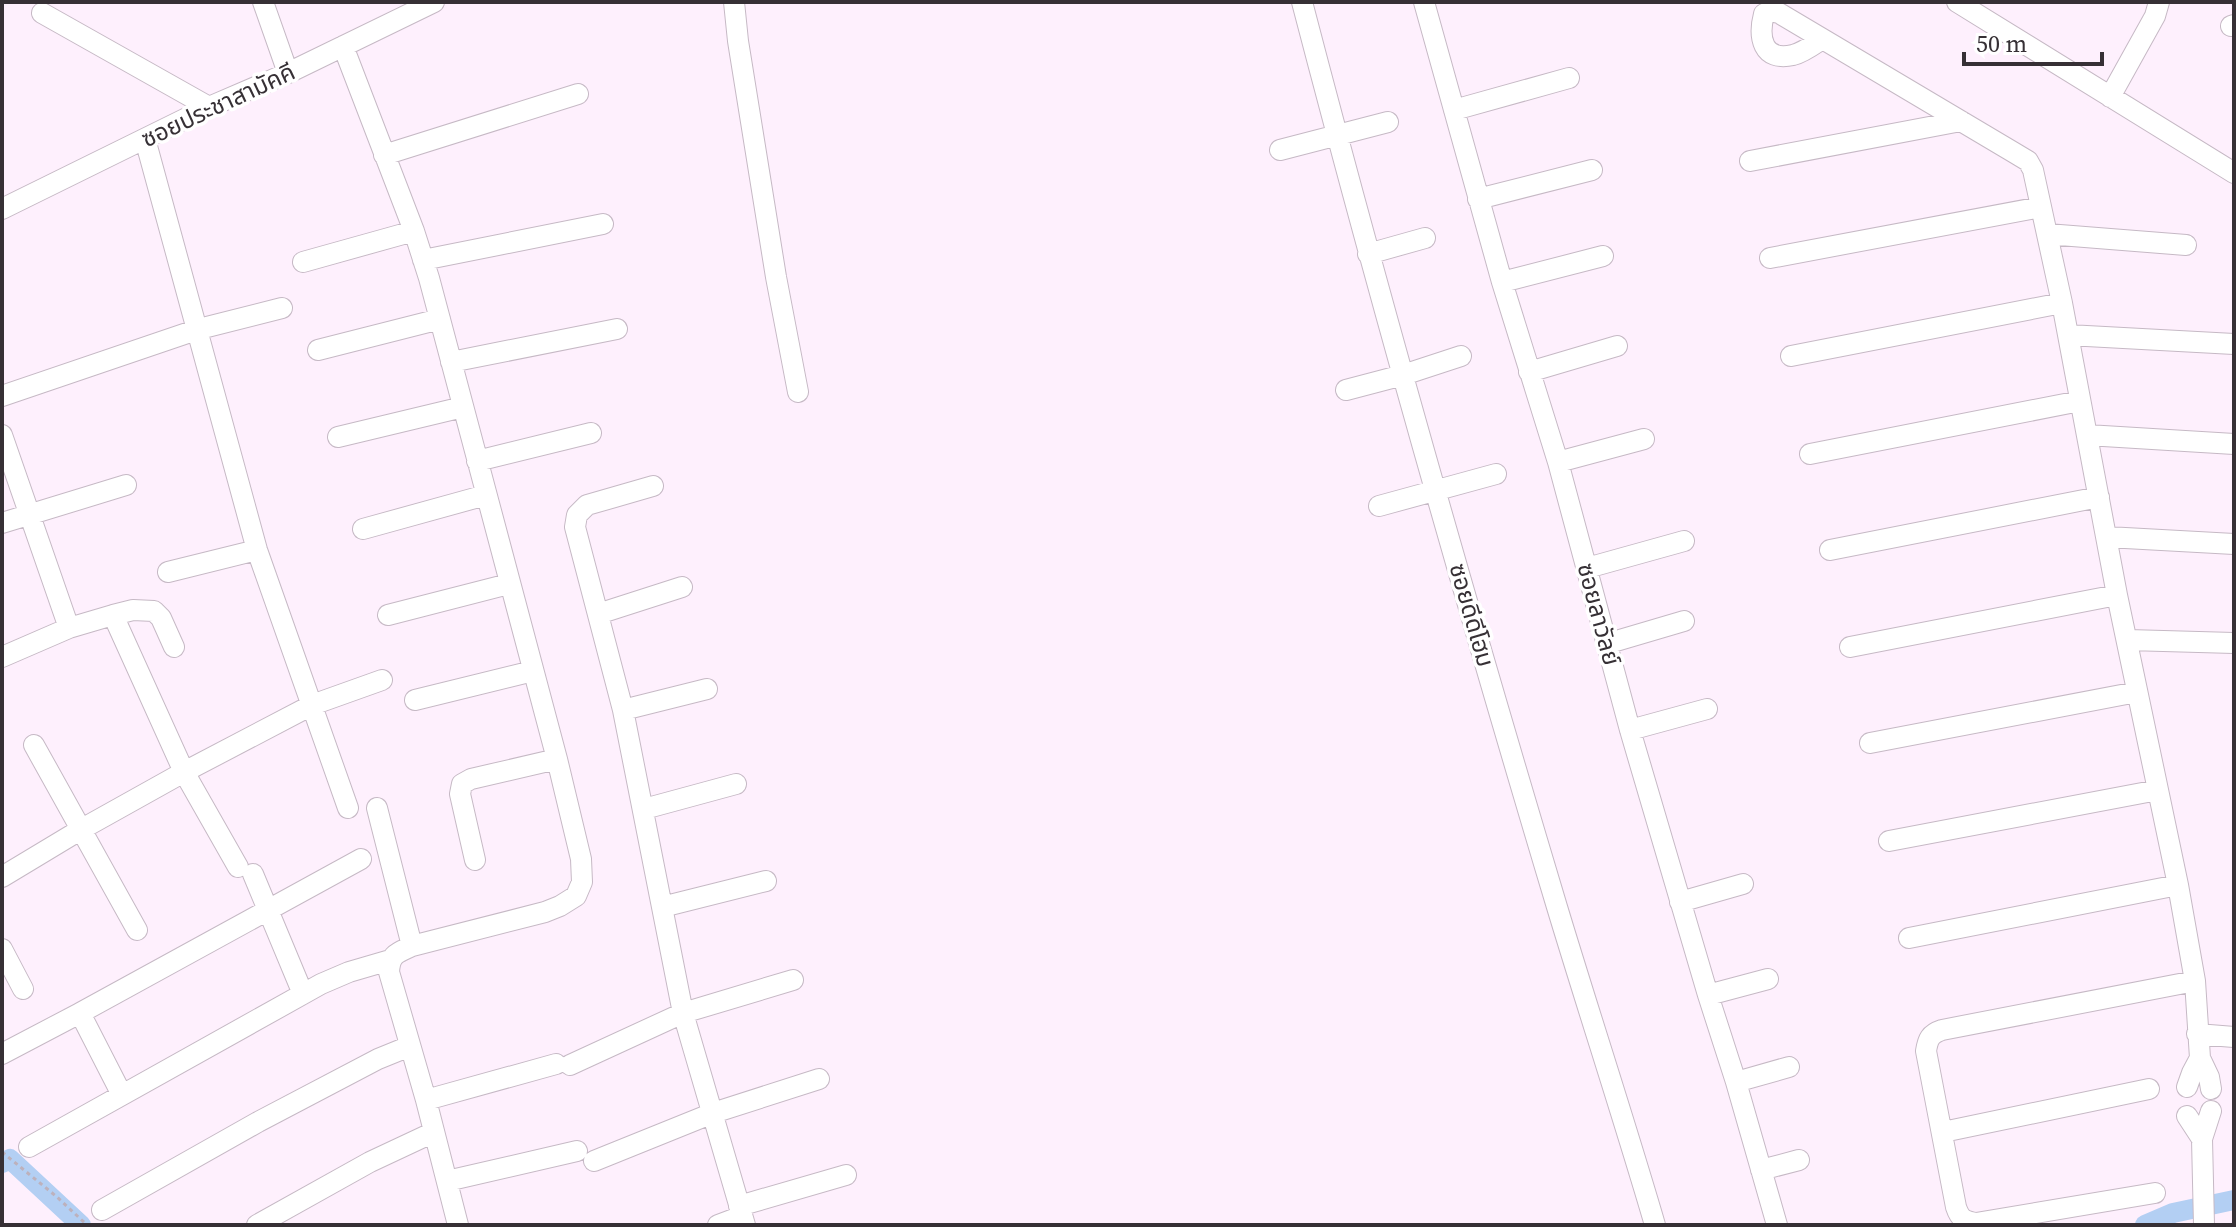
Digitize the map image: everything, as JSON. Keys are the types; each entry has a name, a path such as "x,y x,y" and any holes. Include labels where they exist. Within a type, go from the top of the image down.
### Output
{"street":[{"path":"263,2 288,73"},
{"name":"ซอยประชาสามัคคี","path":"2,209 209,107 288,73 434,2"},
{"path":"734,2 774,261 798,392"},
{"name":"ซอยดีดีโฮม","path":"1302,2 1368,254 1436,490 1556,904 1655,1225"},
{"name":"ซอยลาวัลย์","path":"1424,2 1502,282 1558,462 1630,730 1777,1225"},
{"path":"1957,2 2234,173"},
{"path":"2110,97 2155,16 2159,2"},
{"path":"42,13 209,107"},
{"path":"1822,39 2028,161 2033,170 2178,885 2195,981 2200,1058 2211,1089"},
{"path":"29,1147 303,994 349,972 390,960 398,952 412,946 560,906 576,896 582,882 581,859 557,759 440,319 414,231 343,46"},
{"path":"1454,110 1569,78"},
{"path":"384,155 578,94"},
{"path":"1750,161 1961,121"},
{"path":"1280,150 1388,122"},
{"path":"145,139 257,550 348,808"},
{"path":"1478,199 1592,170"},
{"path":"1770,258 2041,207"},
{"path":"423,260 603,224"},
{"path":"303,262 414,231"},
{"path":"2047,234 2186,245"},
{"path":"1368,254 1425,238"},
{"path":"1502,282 1603,256"},
{"path":"1791,356 2062,303"},
{"path":"2,396 199,329 282,308"},
{"path":"318,350 440,319"},
{"path":"451,362 617,329"},
{"path":"2068,335 2234,344"},
{"path":"1529,372 1617,346"},
{"path":"1346,390 1461,356"},
{"path":"1810,454 2080,401"},
{"path":"338,437 463,407"},
{"path":"477,461 591,433"},
{"path":"2,435 69,628"},
{"path":"2087,435 2234,444"},
{"path":"1558,462 1644,439"},
{"path":"1379,506 1496,474"},
{"path":"2,523 126,485"},
{"path":"653,486 587,505 577,515 575,527 623,710 683,1013 742,1216"},
{"path":"363,529 486,495"},
{"path":"1830,550 2099,497"},
{"path":"2107,537 2234,544"},
{"path":"1587,568 1684,541"},
{"path":"168,572 257,550"},
{"path":"388,615 509,584"},
{"path":"598,614 682,587"},
{"path":"1850,647 2117,595"},
{"path":"2,657 69,628 133,610 154,611 161,618 174,647"},
{"path":"113,615 184,772 269,910 303,994"},
{"path":"1606,644 1684,621"},
{"path":"2128,640 2234,643"},
{"path":"415,700 533,671"},
{"path":"2,877 184,772 312,705 382,680"},
{"path":"623,710 707,689"},
{"path":"1870,743 2137,692"},
{"path":"1630,730 1707,709"},
{"path":"34,745 137,930"},
{"path":"475,860 460,794 462,784 471,779 557,759"},
{"path":"644,809 736,784"},
{"path":"1889,841 2158,790"},
{"path":"377,808 412,946"},
{"path":"2,1054 361,859"},
{"path":"662,907 766,881"},
{"path":"1680,902 1743,884"},
{"path":"1909,938 2178,885"},
{"path":"2,949 23,989"},
{"path":"390,960 389,972 447,1181 454,1223"},
{"path":"1708,995 1768,979"},
{"path":"426,1100 563,1064 683,1013 793,980"},
{"path":"2155,1193 1976,1223 1965,1222 1956,1207 1926,1051 1928,1040 1934,1033 2195,981"},
{"path":"80,1013 122,1095"},
{"path":"2197,1034 2234,1037"},
{"path":"102,1210 258,1122 378,1059 410,1046"},
{"path":"2187,1087 2200,1058"},
{"path":"1736,1082 1789,1067"},
{"path":"447,1181 585,1156 819,1079"},
{"path":"1943,1132 2149,1089"},
{"path":"2204,1225 2202,1139 2211,1111"},
{"path":"2187,1116 2202,1139"},
{"path":"257,1225 370,1162 434,1132"},
{"path":"1761,1170 1799,1160"},
{"path":"718,1225 846,1175"}],"path":[{"path":"2,1152 87,1225"}],"waterway":[{"path":"2,1163 10,1159 81,1225"},
{"path":"2145,1225 2173,1213 2234,1200"}]}
